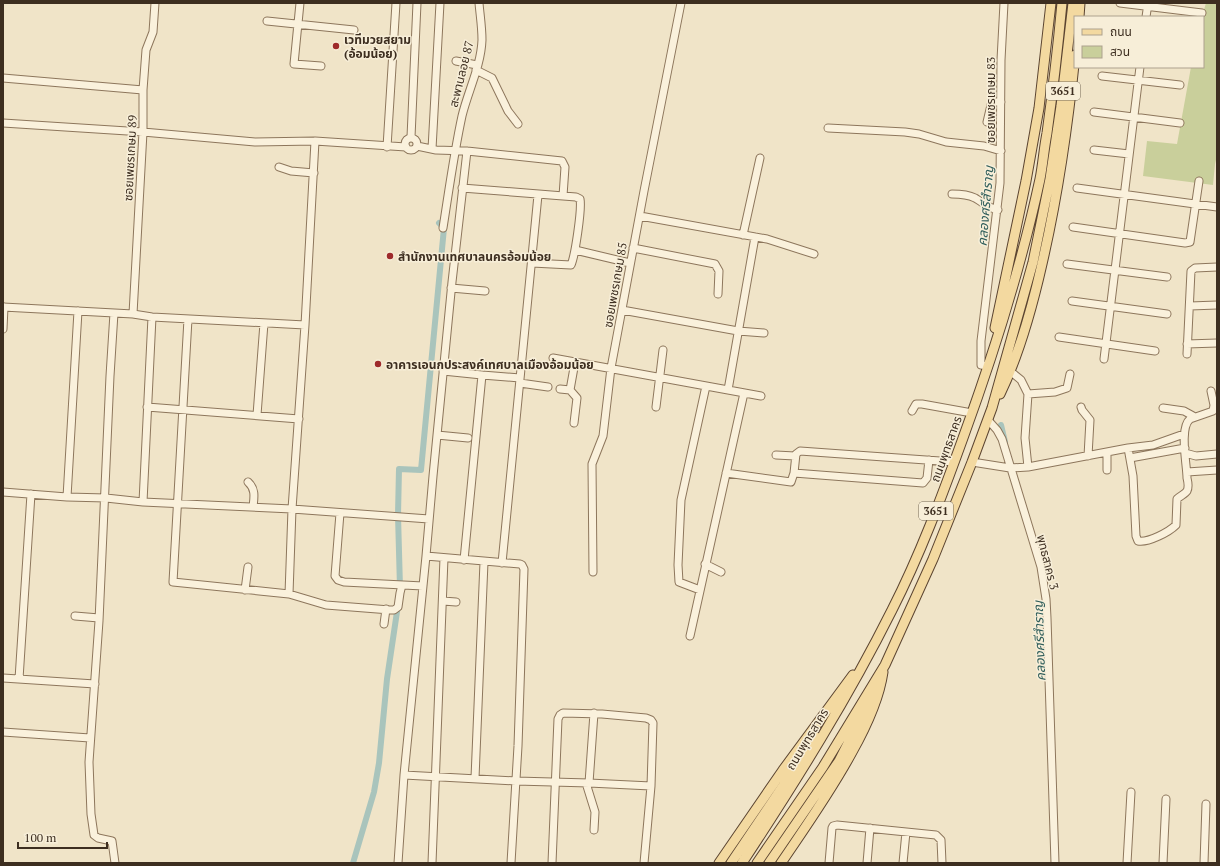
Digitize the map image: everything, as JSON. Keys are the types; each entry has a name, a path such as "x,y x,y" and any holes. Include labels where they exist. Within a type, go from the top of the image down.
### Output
{"main road":[{"path":"986,364 1001,301 1038,115 1051,3"},
{"name":"ถนนพุทธสาคร","path":"742,863 846,698 892,609 912,566 954,462 972,413 986,364 1010,298 1040,177 1050,111 1062,3"},
{"name":"3651","path":"757,863 824,767 884,665 933,559 988,420 1033,262 1050,179 1061,106 1073,3"},
{"path":"1078,16 1080,3"},
{"path":"992,408 1010,371 1035,295 1049,234 1066,131 1074,63"},
{"path":"731,863 749,838 868,655"},
{"path":"719,863 804,740 868,655"},
{"path":"769,863 839,762 868,705 884,665"},
{"path":"781,863 829,792 863,732 876,699 884,665"}],"street":[{"name":"ซอยเพชรเกษม 89","path":"133,314 143,132 143,90 146,50 153,32 155,3"},
{"path":"300,3 294,64 322,66"},
{"path":"387,147 396,3"},
{"path":"411,138 417,3"},
{"path":"432,149 440,3"},
{"name":"สะพานลอย 87","path":"443,228 455,150 482,39 480,3"},
{"name":"ซอยเพชรเกษม 85","path":"593,572 592,464 603,436 611,368 681,3"},
{"name":"ซอยเพชรเกษม 83","path":"986,364 981,341 998,210 1000,183 1001,60 1004,3"},
{"path":"1120,3 1148,5 1202,13"},
{"path":"1146,16 1148,5"},
{"path":"267,21 354,30"},
{"path":"456,61 476,68 492,78 508,111 518,124"},
{"path":"1104,360 1140,68"},
{"path":"1102,76 1180,85"},
{"path":"3,78 143,90"},
{"path":"987,122 991,105 995,102 1001,102"},
{"path":"1094,112 1180,123"},
{"path":"3,123 143,132 255,142 315,141 387,147 406,147 412,150 417,146 432,149 467,151 562,161 566,167 563,196"},
{"path":"828,128 905,132 919,134 946,142 984,146 1001,152"},
{"path":"406,147 406,140 411,138"},
{"path":"411,138 416,140 417,146"},
{"path":"288,594 292,509 306,325 315,141"},
{"path":"1094,150 1129,154"},
{"path":"398,863 404,774 451,288 467,151"},
{"path":"744,235 760,158"},
{"path":"279,167 292,171 314,173"},
{"path":"1073,227 1185,243 1190,242 1199,181"},
{"path":"462,188 576,197 580,199 575,250 570,266 532,263"},
{"path":"1077,188 1217,207"},
{"path":"952,194 976,198 986,207 998,210"},
{"path":"502,563 538,195"},
{"path":"640,216 767,239 814,254"},
{"path":"728,390 755,237"},
{"path":"633,248 715,264 719,271 718,294"},
{"path":"575,250 630,263"},
{"path":"1067,264 1167,277"},
{"path":"1187,354 1192,270 1195,268 1217,267"},
{"path":"451,288 485,291"},
{"path":"1072,301 1167,314"},
{"path":"1190,306 1217,305"},
{"path":"3,329 4,307 306,325"},
{"path":"622,310 738,331 764,333"},
{"path":"67,497 78,311"},
{"path":"114,313 110,376 106,498 95,684 90,738 90,786 91,814 94,835 98,838 112,841 115,863"},
{"path":"143,502 152,317"},
{"path":"188,319 179,503 175,536 173,582 288,594 326,605 394,610 398,607 402,585"},
{"path":"258,415 264,323"},
{"path":"1059,337 1155,351"},
{"path":"1188,344 1217,343"},
{"path":"656,407 663,350"},
{"path":"553,358 762,396"},
{"path":"570,390 575,362"},
{"path":"443,371 520,380 548,387"},
{"path":"1010,371 1020,380 1028,394 1025,467"},
{"path":"1028,394 1055,392 1067,388 1070,374"},
{"path":"464,560 482,375"},
{"path":"700,590 679,582 678,565 681,500 706,386"},
{"path":"560,388 570,390 577,398 574,423"},
{"path":"1128,448 1133,476 1136,536 1138,541 1143,542 1166,532 1176,524 1177,499 1187,490 1184,434 1187,421 1212,411 1214,404 1211,391"},
{"path":"690,636 744,393"},
{"path":"912,411 916,404 922,404 972,413"},
{"path":"147,407 299,419"},
{"path":"1081,407 1090,420 1088,456"},
{"path":"1163,408 1184,411 1195,417"},
{"name":"พุทธสาคร 3","path":"988,420 997,430 1002,439 1041,568 1046,599 1055,863"},
{"path":"437,434 468,438"},
{"path":"972,462 1010,468 1025,467 1128,448 1149,446 1184,434"},
{"path":"1162,441 1168,451"},
{"path":"726,473 790,483 794,473 795,456 797,452 800,451 954,462"},
{"path":"1130,458 1168,451 1185,451 1196,456 1217,454"},
{"path":"1107,452 1107,470"},
{"path":"776,455 795,456"},
{"path":"794,473 923,483 927,478 929,460"},
{"path":"1187,472 1217,470"},
{"path":"248,482 254,489 253,507"},
{"path":"3,492 67,497 106,498 143,502 292,509 429,519"},
{"path":"19,679 31,494"},
{"path":"340,513 335,576 338,580 344,582 423,586"},
{"path":"426,556 521,565 524,569 516,781 511,863"},
{"path":"432,863 444,558"},
{"path":"475,778 484,562"},
{"path":"705,564 721,572"},
{"path":"245,590 248,567"},
{"path":"443,601 456,602"},
{"path":"384,624 386,609"},
{"path":"75,616 99,618"},
{"path":"3,678 95,684"},
{"path":"552,863 558,719 563,713 594,713 646,718 651,720 653,723 651,786 644,863"},
{"path":"594,713 588,782 595,812 594,830"},
{"path":"3,732 90,738"},
{"path":"404,774 516,781 588,782 651,786"},
{"path":"1127,863 1130,792"},
{"path":"1163,863 1166,799"},
{"path":"1204,863 1206,804"},
{"path":"829,863 832,828 833,826 837,825 939,836 942,844 942,863"},
{"path":"867,863 870,828"},
{"path":"903,863 906,832"}],"green space":[{"path":"1206,3 1217,3 1217,156 1213,185 1143,176 1147,141 1177,144 1191,68 1204,68 1204,16 1202,16"}],"waterway":[{"path":"400,588 398,515 399,469 421,470 444,228 439,223"},
{"name":"คลองศรีสำราญ","path":"1001,425 1005,442"},
{"path":"353,863 374,792 379,763 387,679 398,605"}],"place":[{"name":"เวทีมวยสยาม (อ้อมน้อย)","path":"336,46"},
{"name":"สำนักงานเทศบาลนครอ้อมน้อย","path":"390,256"},
{"name":"อาคารเอนกประสงค์เทศบาลเมืองอ้อมน้อย","path":"378,364"}]}
